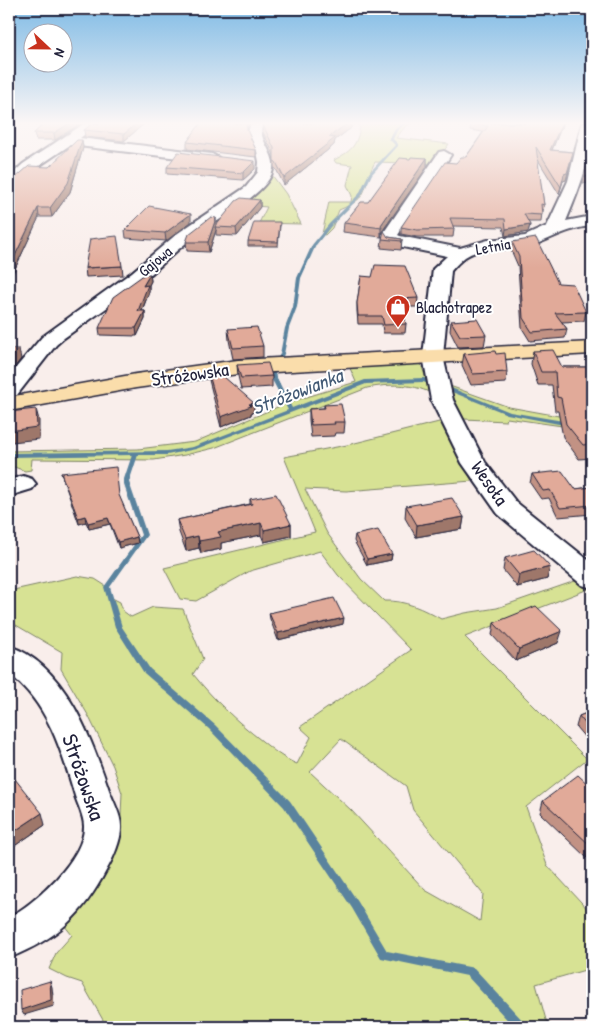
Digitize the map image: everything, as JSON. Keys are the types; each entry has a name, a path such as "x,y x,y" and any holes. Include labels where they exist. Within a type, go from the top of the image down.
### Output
{"main road":[{"name":"Stróżowska","path":"9,404 136,381 238,367 434,365 592,348"}],"street":[{"path":"9,184 23,171"},
{"name":"Gajowa","path":"9,390 49,341 95,305 138,276 184,236 237,201 250,190 265,173 264,171"},
{"path":"432,171 390,235 394,240 460,253"},
{"path":"554,229 575,181 577,171"},
{"name":"Letnia","path":"434,365 442,269 460,253 488,245 528,241 554,229 578,222 592,221"},
{"name":"Wesoła","path":"434,365 442,400 474,463 507,508 592,578"},
{"name":"Stróżowska","path":"9,658 31,674 57,706 82,761 103,826 96,853 79,883 51,913 26,930 9,938"}],"green space":[{"path":"350,171 371,171 361,196 357,201 339,210 332,228 325,235 322,234 329,202 351,202 352,196 347,185"},
{"path":"272,175 286,194 301,224 259,223 267,207 236,204 264,178"},
{"path":"421,364 431,393 416,387 399,385 367,388 214,448 154,460 32,459 31,470 25,471 9,465 9,451 138,449 195,442 287,403 356,382 349,366"},
{"path":"447,385 509,407 570,418 569,427 507,418 506,421 464,419"},
{"path":"443,421 457,440 452,444 455,450 463,453 472,471 469,475 472,481 346,491 305,489 327,533 361,579 384,601 407,604 441,619 497,608 581,579 591,588 465,637 587,759 526,807 547,865 592,914 592,968 536,984 546,1020 554,1027 107,1027 82,983 49,969 56,953 72,935 64,925 96,889 115,853 121,815 122,793 113,766 88,715 61,669 62,652 9,621 9,591 77,576 95,579 106,586 108,596 120,602 123,611 131,617 153,607 183,609 203,659 193,674 217,702 243,725 279,754 297,764 311,737 300,727 411,650 338,575 320,551 250,571 196,601 180,599 164,568 315,532 284,457 347,445","holes":["341,739 406,786 413,810 483,894 480,921 425,890 351,810 310,772"]}],"building":[{"path":"23,171 72,171 68,183 50,208 38,208 9,266 9,181"},
{"path":"222,171 245,171 243,173"},
{"path":"281,171 292,171 284,178"},
{"path":"390,171 418,171 381,225 382,228 344,223 361,202 368,202"},
{"path":"439,171 539,171 544,205 541,204 542,215 524,214 530,225 506,229 505,219 450,218 454,229 417,230 401,227"},
{"path":"551,171 567,171 564,174 561,187"},
{"path":"585,171 592,171 592,177 584,176"},
{"path":"241,198 260,200 236,228 215,227 236,201"},
{"path":"149,206 191,214 165,233 125,230"},
{"path":"211,217 216,218 208,242 186,242 189,234"},
{"path":"254,222 280,222 278,242 248,241"},
{"path":"384,231 388,237 402,239 402,241 382,239"},
{"path":"117,236 122,266 85,268 90,239"},
{"path":"536,238 558,283 573,284 586,312 555,313 567,329 532,332 523,318 519,257 512,242"},
{"path":"375,265 405,266 418,298 400,299 406,324 384,325 382,316 358,316 357,303 361,276 372,277"},
{"path":"145,274 150,274 143,286 148,285 138,311 145,311 136,328 99,328 113,297"},
{"path":"477,319 486,335 460,336 451,321"},
{"path":"257,327 263,346 233,348 228,329"},
{"path":"9,349 19,349 9,361"},
{"path":"553,350 562,367 592,367 592,444 583,445 566,424 561,398 557,397 555,372 541,372 533,351"},
{"path":"495,351 496,354 505,353 507,372 473,374 464,354"},
{"path":"268,363 272,376 241,378 237,365"},
{"path":"216,370 254,403 249,404 251,406 221,417 208,371"},
{"path":"341,404 345,422 311,425 309,409 325,408 324,405"},
{"path":"36,409 37,427 9,431 9,412"},
{"path":"116,467 119,495 137,537 118,542 108,518 88,523 85,516 78,518 61,473"},
{"path":"562,471 575,489 592,487 592,505 560,508 550,490 543,491 532,474"},
{"path":"276,494 291,524 264,530 261,523 218,532 221,537 199,541 198,536 185,539 177,520 252,504 250,499"},
{"path":"452,498 464,517 417,525 406,506"},
{"path":"378,530 392,554 367,559 355,535"},
{"path":"534,550 550,567 519,575 505,558"},
{"path":"334,598 344,618 278,633 269,613"},
{"path":"536,606 562,631 519,649 494,623"},
{"path":"592,711 592,732 579,716"},
{"path":"578,775 592,788 591,846 543,801"},
{"path":"15,779 42,813 9,835 9,784"},
{"path":"50,981 51,1000 21,1010 20,990"}],"waterway":[{"path":"291,411 272,374 282,354 287,328 295,307 299,278 314,245 330,225 361,194 372,171"},
{"name":"Stróżowianka","path":"291,411 365,382 424,380 435,384"},
{"name":"Stróżowianka","path":"444,387 509,413 569,424"},
{"name":"Stróżowianka","path":"9,455 167,453 194,448 291,411"},
{"path":"135,454 126,482 144,535 107,587 119,627 147,671 212,727 287,804 355,905 384,955 470,972 521,1027"}],"place":[{"name":"Blachotrapez","path":"398,328"}]}
